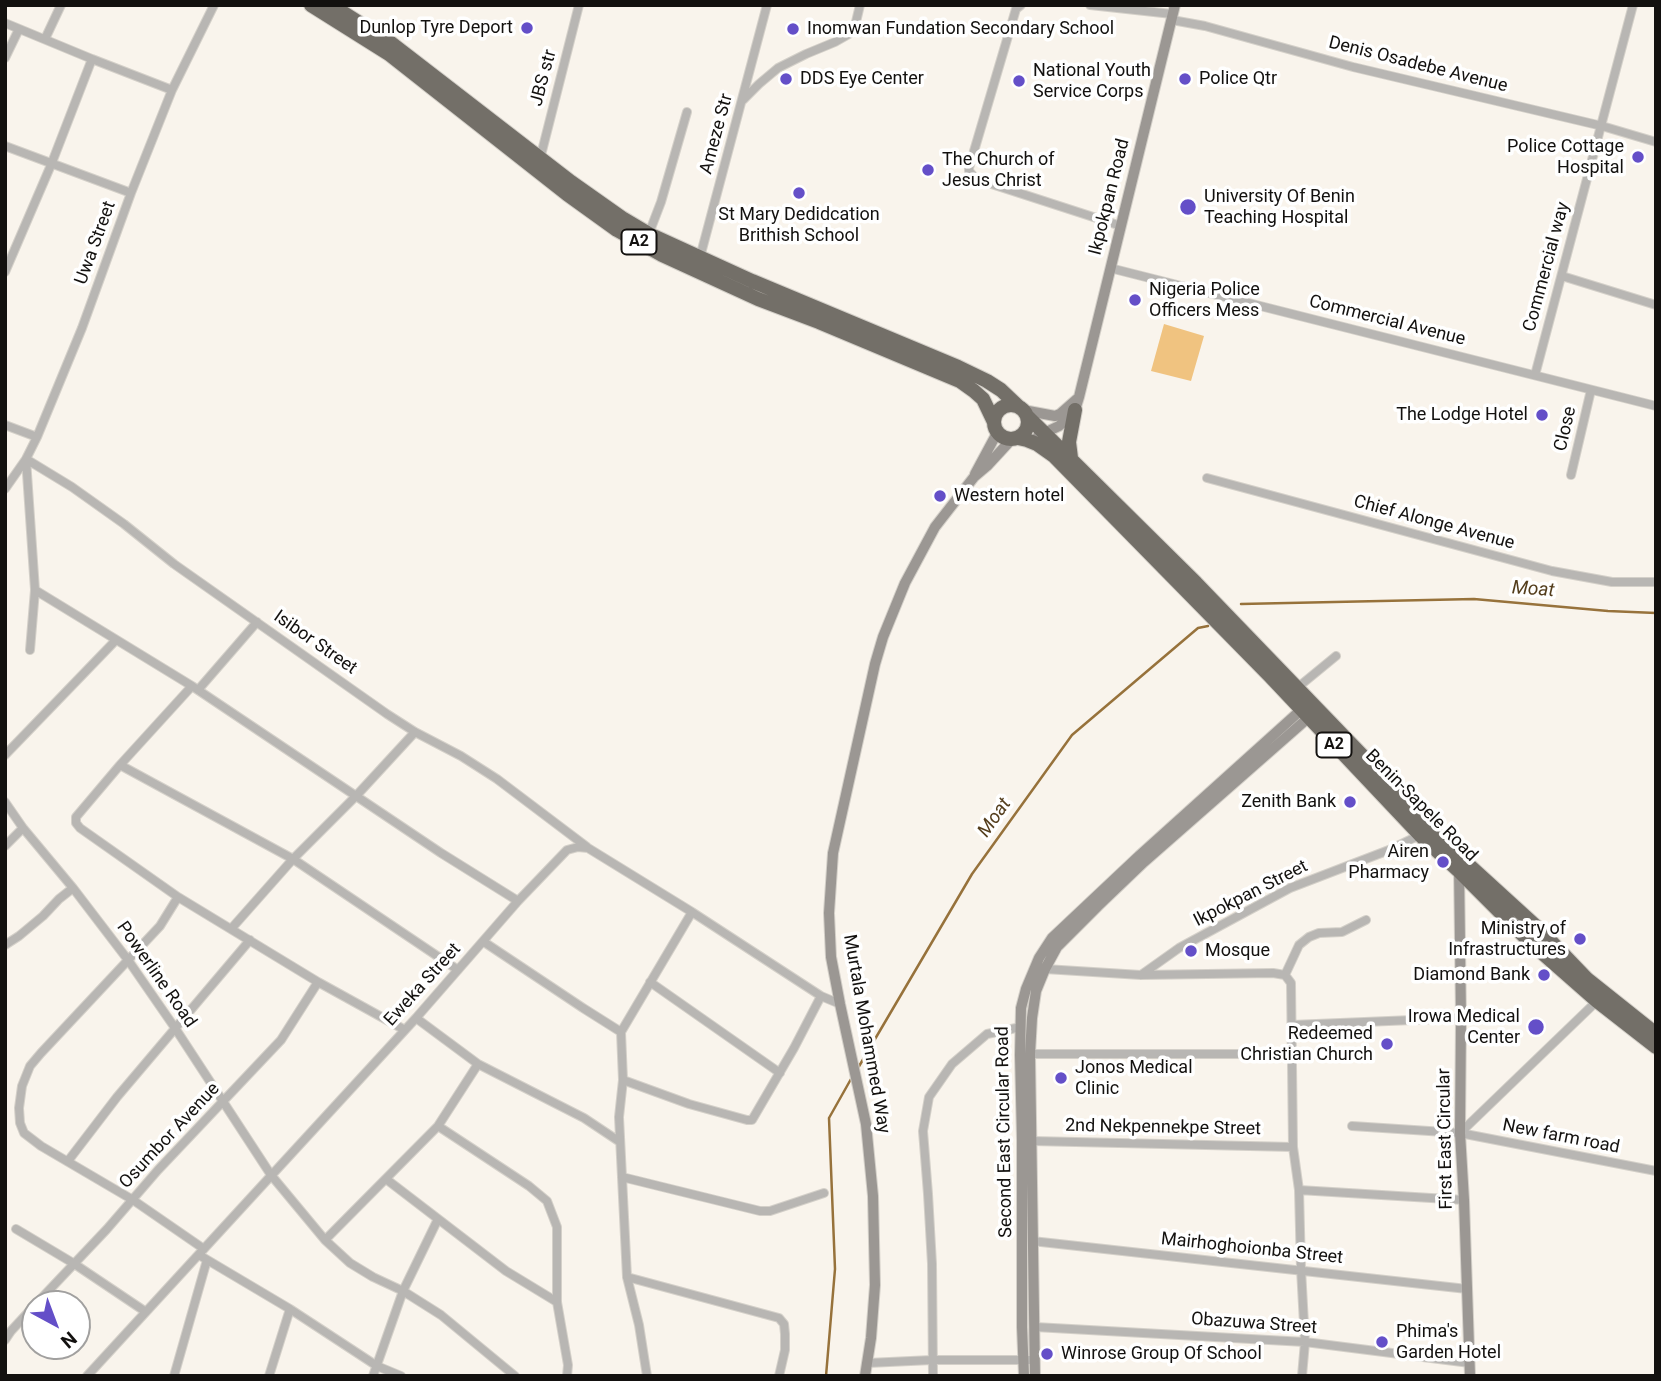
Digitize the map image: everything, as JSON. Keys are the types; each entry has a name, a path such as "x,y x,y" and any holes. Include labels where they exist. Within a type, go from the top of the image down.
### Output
{"highway":[{"name":"A2","path":"311,5 389,54 617,230 647,240"},
{"name":"A2","path":"331,5 391,43 540,159 622,218 662,256 698,265 958,366 1001,390 1023,411"},
{"name":"A2","path":"698,265 758,299 960,381 982,399 1009,435"},
{"path":"1071,458 1069,442 1077,403"},
{"path":"1007,405 1023,411 1029,421 1026,432 1009,435 995,417 1007,405"},
{"name":"Benin-Sapele Road","path":"1023,411 1297,688 1531,943 1656,1048"},
{"name":"Benin-Sapele Road","path":"1009,435 1037,444 1055,456 1202,605 1420,835 1541,931 1587,979 1656,1034"}],"street":[{"path":"45,39 61,5"},
{"name":"Uwa Street","path":"5,489 26,459 37,437 172,90 214,5"},
{"name":"JBS str","path":"540,159 579,5"},
{"name":"Ameze Str","path":"698,265 767,5"},
{"path":"741,102 778,68 849,34 855,26 860,5"},
{"path":"1021,5 1016,9 969,172 976,179 1121,226"},
{"name":"Denis Osadebe Avenue","path":"1090,5 1173,13 1205,26 1353,67 1602,126 1656,142"},
{"name":"Commercial way","path":"1535,375 1633,5"},
{"name":"Ikpokpan Road","path":"1077,403 1173,13"},
{"path":"5,23 172,90"},
{"path":"5,58 19,29"},
{"path":"5,272 51,165 92,59"},
{"path":"647,240 687,113"},
{"path":"5,146 131,193"},
{"name":"Commercial Avenue","path":"1110,268 1656,406"},
{"path":"1562,276 1656,305"},
{"name":"Close","path":"1571,475 1591,390"},
{"path":"1023,411 1055,416 1077,403"},
{"path":"1009,435 1046,433 1067,419 1077,403"},
{"path":"5,425 37,437"},
{"name":"Murtala Mohammed Way","path":"865,1376 875,1285 873,1196 866,1124 831,957 829,913 833,853 875,664 905,583 935,527 1009,435"},
{"path":"26,459 35,590 30,650"},
{"name":"Isibor Street","path":"26,459 83,494 174,564 415,732 497,779 588,848"},
{"name":"Chief Alonge Avenue","path":"1207,478 1552,571 1612,582 1656,582"},
{"path":"35,590 195,688 518,901"},
{"path":"257,622 120,765 76,817 76,823 178,898 318,982 405,1030"},
{"path":"5,755 117,640"},
{"path":"1297,688 1336,656"},
{"name":"Second East Circular Road","path":"1024,1376 1035,1327 1030,1054 1036,991 1045,968 1057,947 1098,905 1304,714"},
{"name":"Second East Circular Road","path":"1035,1376 1029,1360 1021,1027 1021,1008 1026,989 1039,958 1052,938 1139,856 1304,714"},
{"path":"231,929 293,859 415,732"},
{"path":"120,765 293,859 457,970"},
{"name":"Powerline Road","path":"5,802 128,960 271,1175 325,1240 351,1264 403,1291 441,1315 515,1376"},
{"path":"5,846 23,828"},
{"name":"Ikpokpan Street","path":"1141,975 1180,948 1290,888 1389,850 1420,835"},
{"name":"Eweka Street","path":"87,1376 203,1254 518,901 567,850 578,846 588,848"},
{"path":"588,848 821,996 840,1004"},
{"name":"First East Circular","path":"1460,865 1460,1133 1470,1376"},
{"path":"5,945 74,888"},
{"path":"178,898 160,926 40,1052 30,1066 22,1086 19,1108 24,1133 41,1146 133,1200 203,1254 377,1366 401,1376"},
{"path":"647,1376 639,1325 627,1277 619,1118 623,1080 621,1031 692,912"},
{"path":"1285,975 1299,945 1309,937 1319,933 1342,932 1366,920"},
{"path":"68,1161 117,1097 250,940"},
{"path":"484,942 621,1031"},
{"path":"1045,968 1141,975 1273,973 1285,975 1291,983 1293,1147 1299,1190 1305,1342 1302,1376"},
{"name":"Osumbor Avenue","path":"48,1290 281,1040 318,982"},
{"path":"650,982 780,1073"},
{"path":"623,1080 689,1104 749,1121 780,1073 821,996"},
{"path":"1460,1133 1597,1001"},
{"path":"416,1018 478,1064 584,1118 620,1142"},
{"path":"1292,1025 1461,1018"},
{"path":"933,1376 932,1264 923,1131 929,1097 952,1064 987,1034 1021,1027"},
{"path":"1030,1054 1293,1055"},
{"path":"325,1240 438,1126 478,1064"},
{"path":"438,1126 529,1186 547,1201 556,1227 556,1302 568,1365 567,1376"},
{"name":"New farm road","path":"1352,1126 1460,1133 1656,1171"},
{"name":"2nd Nekpennekpe Street","path":"1032,1141 1293,1147"},
{"path":"622,1177 761,1211 770,1211 824,1193"},
{"path":"386,1179 506,1271 556,1302"},
{"path":"1299,1190 1464,1200"},
{"path":"373,1376 403,1291 438,1219"},
{"path":"16,1228 146,1312"},
{"name":"Mairhoghoionba Street","path":"1032,1241 1468,1289"},
{"path":"174,1376 203,1254"},
{"path":"627,1277 779,1318 784,1324 785,1334 785,1350 779,1376"},
{"path":"270,1376 290,1309"},
{"name":"Osumbor Avenue","path":"5,1340 21,1319"},
{"name":"Obazuwa Street","path":"1035,1327 1305,1342 1470,1363"},
{"path":"868,1363 1029,1360"}],"shaded area":[{"path":"1164,324 1204,336 1191,381 1151,371"}],"waterway":[{"name":"Moat","path":"1241,604 1474,599 1656,613"},
{"name":"Moat","path":"858,1068 972,874 1072,735 1198,628 1208,626"},
{"name":"Moat","path":"826,1376 835,1269 829,1118 851,1079"}],"place":[{"name":"Dunlop Tyre Deport","path":"527,28"},
{"name":"Inomwan Fundation Secondary School","path":"793,29"},
{"name":"DDS Eye Center","path":"786,79"},
{"name":"Police Qtr","path":"1185,79"},
{"name":"National Youth Service Corps","path":"1019,81"},
{"name":"Police Cottage Hospital","path":"1638,157"},
{"name":"The Church of Jesus Christ","path":"928,170"},
{"name":"St Mary Dedidcation Brithish School","path":"799,193"},
{"name":"University Of Benin Teaching Hospital","path":"1188,207"},
{"name":"Nigeria Police Officers Mess","path":"1135,300"},
{"name":"The Lodge Hotel","path":"1542,415"},
{"name":"Western hotel","path":"940,496"},
{"name":"Zenith Bank","path":"1350,802"},
{"name":"Airen Pharmacy","path":"1443,862"},
{"name":"Ministry of Infrastructures","path":"1580,939"},
{"name":"Mosque","path":"1191,951"},
{"name":"Diamond Bank","path":"1544,975"},
{"name":"Irowa Medical Center","path":"1536,1027"},
{"name":"Redeemed Christian Church","path":"1387,1044"},
{"name":"Jonos Medical Clinic","path":"1061,1078"},
{"name":"Phima's Garden Hotel","path":"1382,1342"},
{"name":"Winrose Group Of School","path":"1047,1354"}]}
